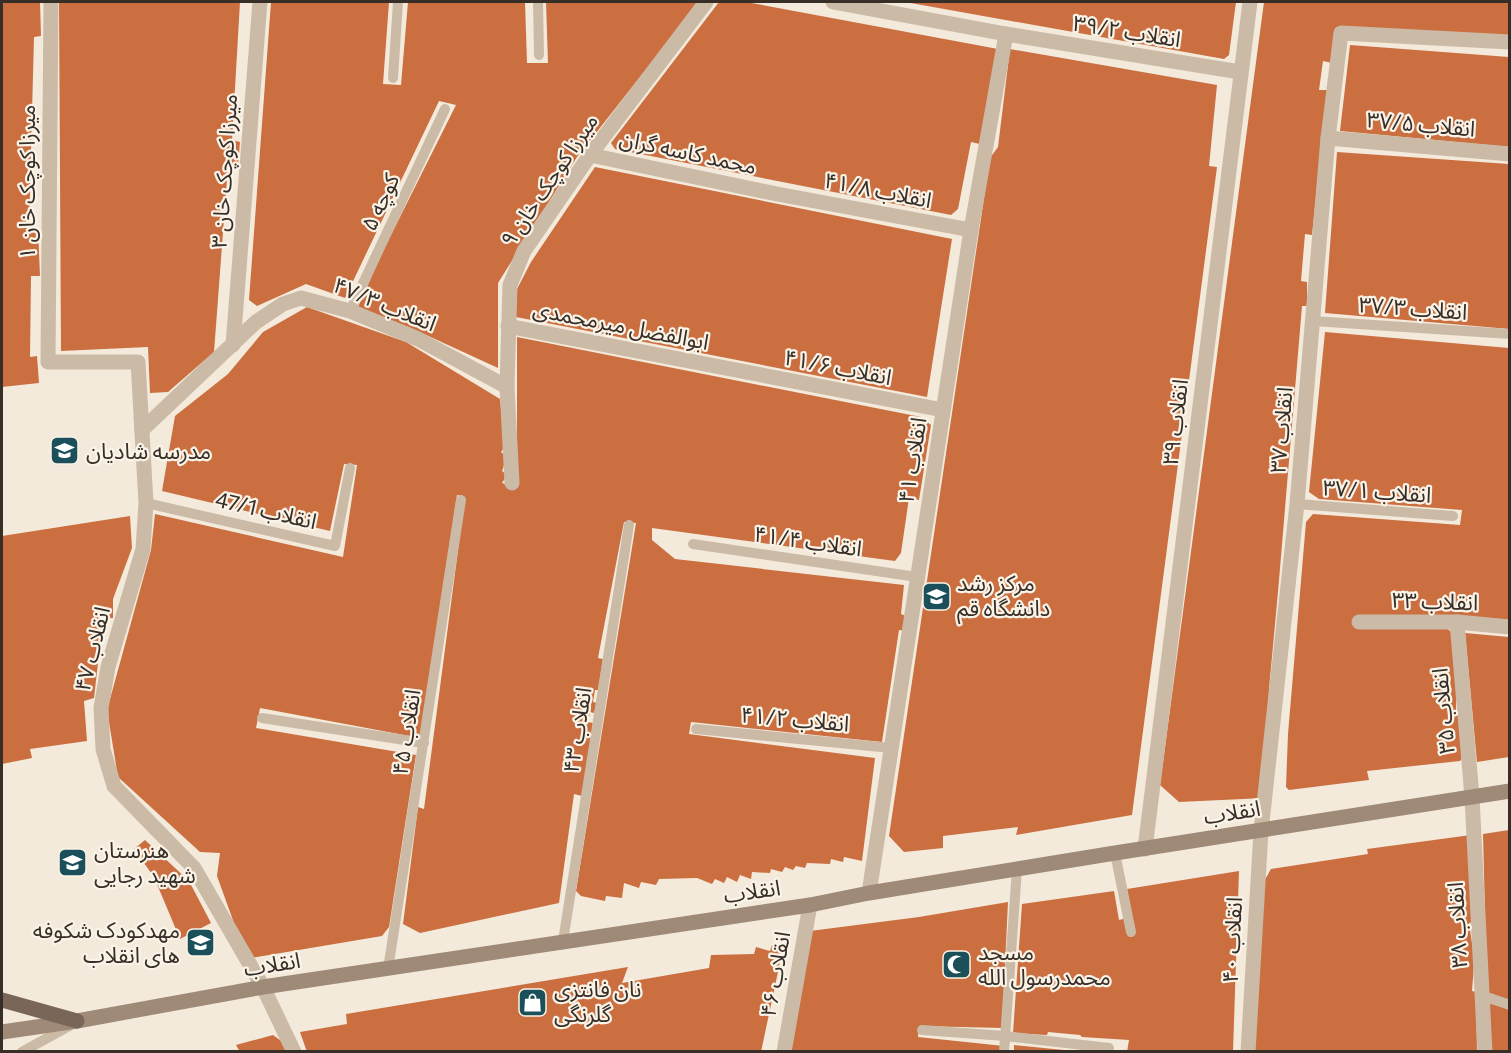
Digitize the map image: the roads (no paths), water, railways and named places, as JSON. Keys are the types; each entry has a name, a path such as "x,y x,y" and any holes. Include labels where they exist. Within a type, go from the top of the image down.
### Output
{"main road":[{"name":"انقلاب","path":"2,1032 77,1022 263,987 810,905 869,893 1509,791"},
{"path":"2,1000 77,1022"}],"street":[{"name":"میرزا کوچک خان ۱","path":"48,362 51,2"},
{"name":"میرزا کوچک خان ۳","path":"233,345 260,2"},
{"name":"میرزا کوچک خان ۹","path":"512,483 507,387 510,285 524,251 590,155 706,2"},
{"name":"انقلاب ۳۹/۲","path":"833,2 1006,34 1240,72"},
{"name":"انقلاب ۳۹","path":"1145,849 1250,2"},
{"name":"انقلاب ۳۷","path":"1261,831 1297,504 1328,138 1341,33 1509,42"},
{"name":"انقلاب ۴۱","path":"869,893 970,230 1006,34"},
{"name":"انقلاب ۳۷/۵","path":"1328,138 1509,154"},
{"name":"محمد کاسه گران","path":"590,155 777,194"},
{"name":"انقلاب ۴۱/۸","path":"777,194 970,230"},
{"name":"انقلاب ۴۷/۳","path":"142,430 256,322 283,304 301,298 350,311 418,339 507,387"},
{"name":"ابوالفضل میرمحمدی","path":"508,326 725,369"},
{"name":"انقلاب ۴۷","path":"48,362 138,362 146,503 143,549 108,666 101,708 103,749 114,786 194,868 263,987 294,1052"},
{"name":"انقلاب ۴۱/۶","path":"725,369 943,410"},
{"name":"انقلاب ۳۳","path":"1359,622 1458,622 1509,627"},
{"name":"انقلاب ۳۵","path":"1458,622 1472,797"},
{"name":"انقلاب ۳۸","path":"1472,797 1485,1052"},
{"name":"انقلاب ۴۰","path":"1248,1052 1261,831"},
{"name":"انقلاب ۴۶","path":"784,1052 810,905"}],"lane":[{"path":"393,78 398,2"},
{"path":"538,2 539,55"},
{"name":"کوچه ۵","path":"350,311 445,109"},
{"name":"انقلاب ۳۷/۳","path":"1313,321 1509,334"},
{"name":"انقلاب 47/1","path":"146,503 335,546 350,468"},
{"name":"انقلاب ۴۵","path":"388,969 461,500"},
{"name":"انقلاب ۳۷/۱","path":"1297,504 1453,516"},
{"name":"انقلاب ۴۳","path":"563,941 629,525"},
{"name":"انقلاب ۴۱/۴","path":"693,544 917,577"},
{"path":"262,718 424,743"},
{"name":"انقلاب ۴۱/۲","path":"696,729 891,748"},
{"path":"1115,853 1131,932"},
{"path":"1004,1052 1017,869"},
{"path":"1483,996 1509,1005"},
{"path":"22,1052 47,1036 77,1022"},
{"path":"922,1030 1005,1036 1109,1048"}],"place":[{"name":"مدرسه شادیان","path":"65,451"},
{"name":"مرکز رشد دانشگاه قم","path":"936,596"},
{"name":"هنرستان شهید رجایی","path":"73,863"},
{"name":"مهدکودک شکوفه های انقلاب","path":"201,943"},
{"name":"مسجد محمدرسول الله","path":"957,965"},
{"name":"نان فانتزی گلرنگی","path":"533,1002"}]}
